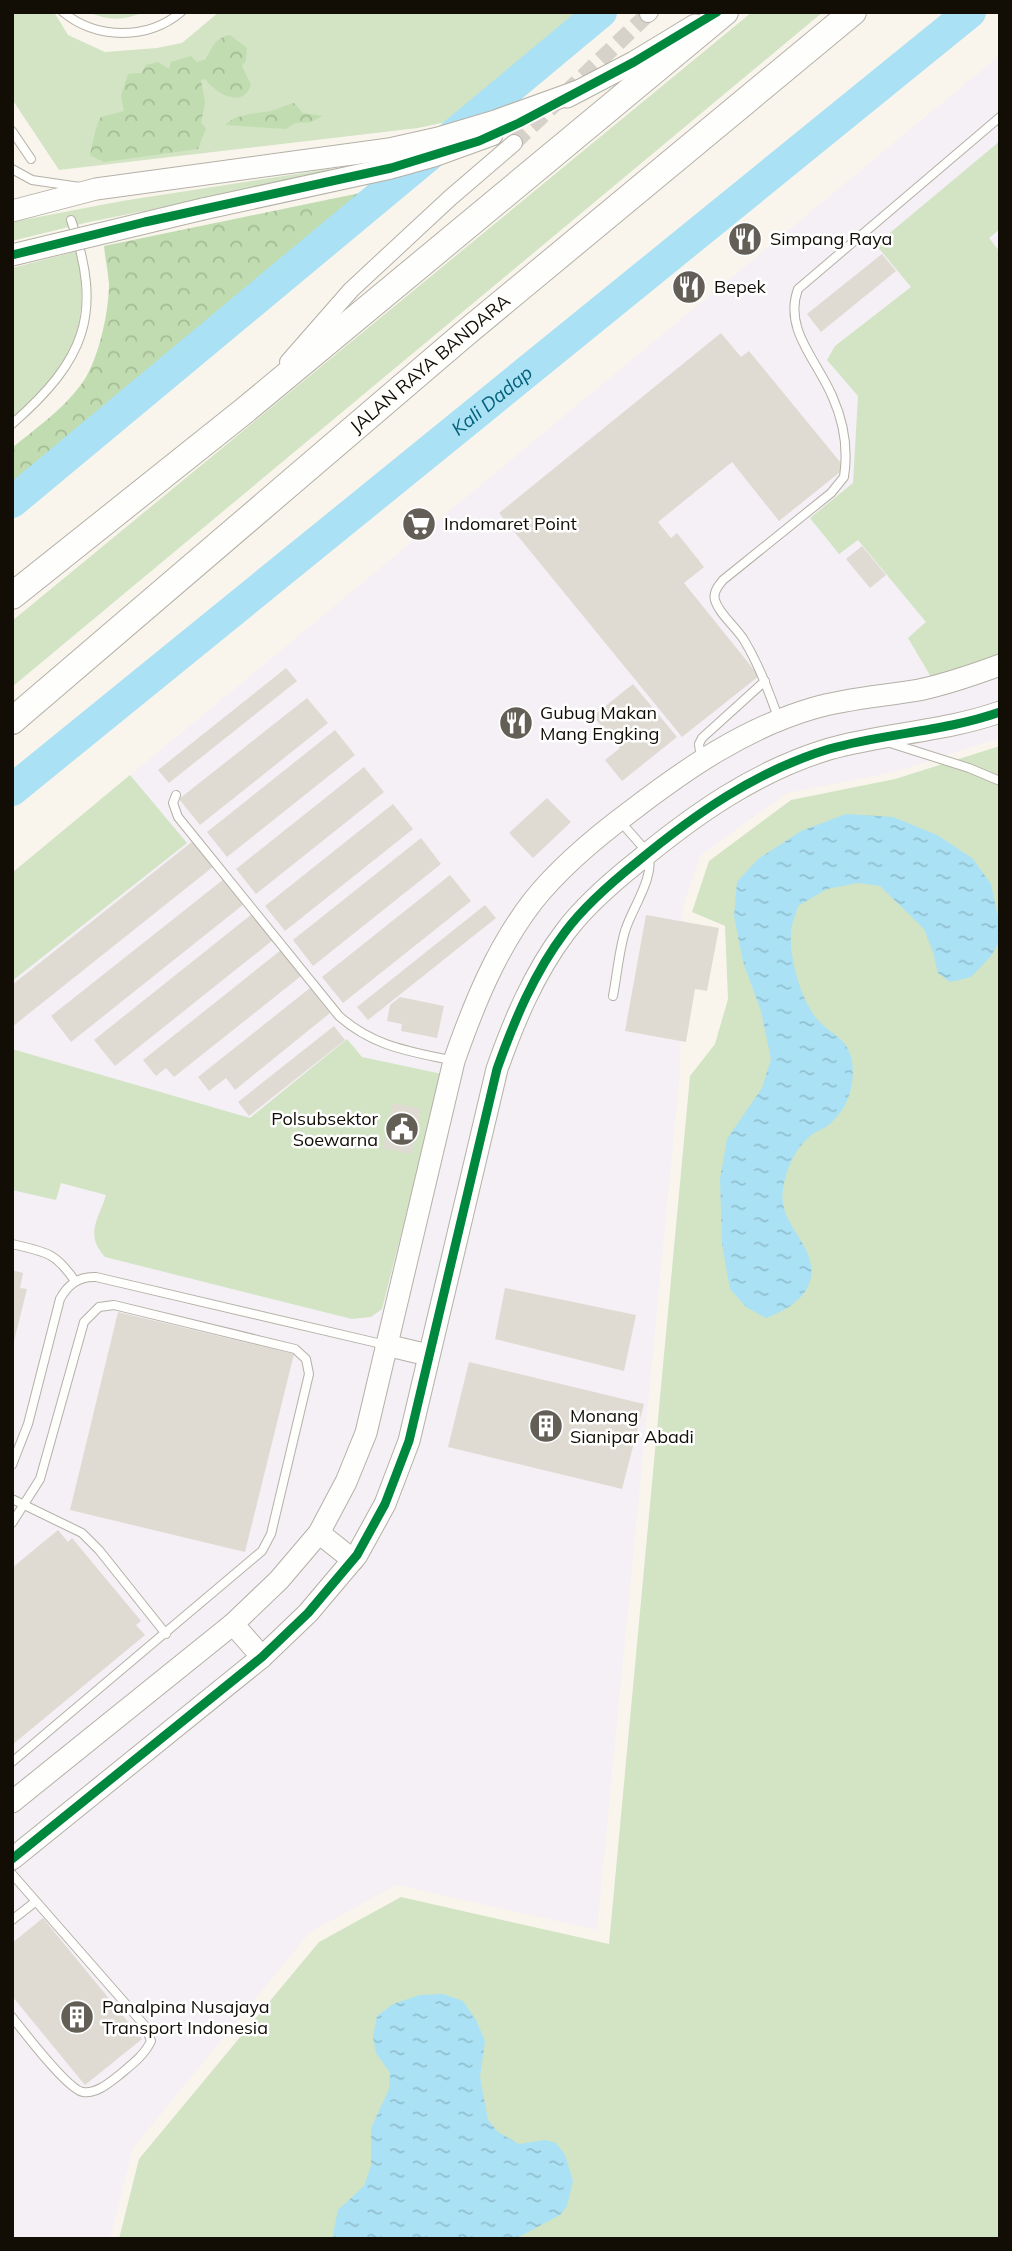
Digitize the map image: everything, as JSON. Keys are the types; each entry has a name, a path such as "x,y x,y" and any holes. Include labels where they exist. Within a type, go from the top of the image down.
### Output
{"main road":[{"path":"12,596 244,411 725,12"},
{"name":"JALAN RAYA BANDARA","path":"12,720 462,336 853,12"}],"street":[{"path":"12,255 334,181 434,156 479,141 519,123 634,62 716,12"},
{"path":"12,211 96,189 325,159 438,138 578,91"},
{"path":"244,411 351,290 514,143"},
{"path":"12,1802 233,1624 279,1580 319,1533 346,1482 366,1433 454,1061 474,1004 491,967 528,909 564,869 619,820 701,760 740,737 816,707 919,690 1000,666"},
{"path":"12,1858 261,1657 308,1613 353,1560 385,1504 409,1441 497,1069 530,988 566,930 593,901 648,853 729,794 759,776 830,749 931,731 1000,712"},
{"path":"386,1345 428,1355"},
{"path":"319,1533 353,1560"},
{"path":"233,1624 261,1657"}],"lane":[{"path":"63,12 86,26 122,34 140,33 159,27 181,12"},
{"path":"779,720 765,681 741,636 715,602 714,595 716,588 738,566 831,493 844,477 844,438 837,408 793,318 792,303 797,289 1000,117"},
{"path":"12,131 31,159"},
{"path":"12,169 32,180 96,189"},
{"path":"12,424 57,381 69,363 82,328 87,301 87,277 71,220"},
{"path":"701,760 699,744 702,738 765,681"},
{"path":"878,739 969,768 1000,781"},
{"path":"176,795 173,803 178,817 339,1016 358,1032 376,1041 454,1061"},
{"path":"613,996 625,930 650,866 648,853 619,820"},
{"path":"12,1244 41,1251 58,1259 75,1281"},
{"path":"12,1465 28,1424 60,1299 69,1286 82,1278 96,1277 386,1345"},
{"path":"12,1523 40,1479 84,1322 99,1307 114,1305 299,1351 308,1363 309,1374 268,1543 255,1560 12,1762"},
{"path":"12,1499 82,1533 99,1550 166,1634"},
{"path":"12,1874 146,2027 151,2041 134,2064 106,2085 83,2092 73,2088 62,2077 12,2017"},
{"path":"12,1920 35,1902"}],"shaded area":[{"path":"1000,55 1000,738 894,772 787,793 701,855 683,906 680,1073 597,1930 397,1885 310,1932 133,2148 110,2239 12,2239 12,873"}],"green space":[{"path":"12,12 54,12 68,35 105,52 182,43 219,12 582,12 451,121 418,128 59,170 12,99"},
{"path":"89,12 143,12 116,19"},
{"path":"752,12 823,12 12,687 12,621"},
{"path":"230,35 247,48 246,60 242,66 251,85 242,97 235,98 222,94 205,79 201,80 205,103 201,123 206,128 198,149 104,162 90,155 101,117 124,111 121,96 128,74 141,73 146,65 158,62 169,69 171,62 191,56 197,62 206,59 218,40"},
{"path":"294,103 303,113 323,116 311,122 295,123 286,129 225,125 241,116 271,111"},
{"path":"1000,141 1000,229 989,238 1000,252 1000,657 931,677 908,638 926,622 858,540 839,554 810,518 853,483 858,396 827,360 835,346 911,287 877,246 879,242"},
{"path":"329,169 330,174 89,222 12,241 12,222 122,201"},
{"path":"384,188 12,497 12,448 73,395 92,365 105,323 108,296 104,246"},
{"path":"78,251 80,317 72,347 55,378 12,421 12,268"},
{"path":"1000,746 1000,2239 119,2239 139,2159 319,1942 401,1897 609,1944 690,1076 715,1044 728,999 725,926 692,912 709,861 791,800 895,779"},
{"path":"130,775 187,843 12,981 12,873"},
{"path":"347,1039 362,1057 442,1074 382,1309 371,1317 352,1319 105,1257 95,1241 94,1234 106,1195 61,1183 56,1200 12,1190 12,1049 250,1118"}],"water":[{"path":"846,814 893,817 937,835 972,858 991,884 1000,940 991,956 971,977 950,982 938,973 924,929 880,886 858,883 827,889 798,906 791,942 798,982 816,1017 848,1048 853,1078 842,1110 829,1125 804,1142 789,1168 782,1198 786,1215 807,1252 811,1276 809,1285 796,1302 766,1318 746,1307 730,1289 722,1244 720,1179 727,1139 762,1088 771,1059 761,1011 743,962 734,916 737,882 758,859 801,831"},
{"path":"443,1994 463,2001 476,2020 485,2041 480,2077 488,2120 498,2132 519,2144 545,2140 556,2143 565,2155 573,2181 567,2206 560,2215 515,2239 332,2239 338,2210 364,2186 371,2166 371,2128 389,2089 390,2073 376,2053 373,2037 377,2016 393,2004 420,1995"}],"building":[{"path":"882,254 896,271 821,332 807,314"},
{"path":"721,333 741,357 749,351 845,468 779,521 732,462 658,522 671,538 677,533 704,567 684,583 759,676 682,737 499,513"},
{"path":"862,546 886,575 870,588 846,559"},
{"path":"286,668 297,681 169,783 158,770"},
{"path":"633,684 677,737 622,781 605,760 620,748 593,716"},
{"path":"307,698 328,723 200,825 179,799"},
{"path":"335,730 355,755 227,857 207,832"},
{"path":"364,767 384,792 256,894 236,869"},
{"path":"547,798 571,822 533,858 509,833"},
{"path":"393,804 413,829 285,931 265,906"},
{"path":"421,838 441,864 313,966 293,940"},
{"path":"193,841 214,866 12,1027 12,985"},
{"path":"450,875 471,901 343,1003 322,977"},
{"path":"224,879 244,904 71,1042 51,1016"},
{"path":"485,905 496,918 368,1020 357,1007"},
{"path":"252,914 273,940 115,1066 94,1040"},
{"path":"646,915 719,928 707,991 695,989 686,1042 625,1031"},
{"path":"281,950 301,976 174,1077 166,1068 156,1076 143,1060"},
{"path":"310,988 330,1013 235,1090 226,1078 209,1091 198,1077"},
{"path":"400,997 444,1006 437,1038 401,1031 402,1024 387,1021 390,1005"},
{"path":"334,1026 345,1040 249,1116 238,1102"},
{"name":"Polsubsektor Soewarna","path":"393,1103 421,1109 412,1154 383,1148"},
{"path":"12,1270 23,1273 20,1288 27,1289 13,1345"},
{"path":"505,1288 636,1315 624,1371 495,1339"},
{"path":"118,1312 294,1354 245,1552 70,1510"},
{"name":"Monang Sianipar Abadi","path":"469,1362 644,1404 622,1489 448,1447"},
{"path":"58,1530 68,1542 72,1538 141,1621 136,1625 145,1635 12,1745 12,1568"},
{"name":"Panalpina Nusajaya Transport Indonesia","path":"43,1918 142,2039 85,2085 12,1996 12,1943"}],"waterway":[{"name":"Kali Dadap","path":"12,502 601,12"},
{"name":"Kali Dadap","path":"12,790 970,12"}],"tunnel":[{"path":"514,143 648,14"}],"cycle path":[{"path":"12,255 145,222 391,168 479,141 519,123 634,62 717,12"},
{"path":"12,1859 262,1657 308,1613 357,1555 385,1504 409,1441 497,1069 534,981 573,922 609,886 681,827 727,796 776,769 829,749 957,724 1000,712"}],"place":[{"name":"Simpang Raya","path":"745,239"},
{"name":"Bepek","path":"689,287"},
{"name":"Indomaret Point","path":"419,524"},
{"name":"Gubug Makan Mang Engking","path":"516,723"},
{"name":"Polsubsektor Soewarna","path":"402,1129"},
{"name":"Monang Sianipar Abadi","path":"546,1426"},
{"name":"Panalpina Nusajaya Transport Indonesia","path":"77,2017"}]}
